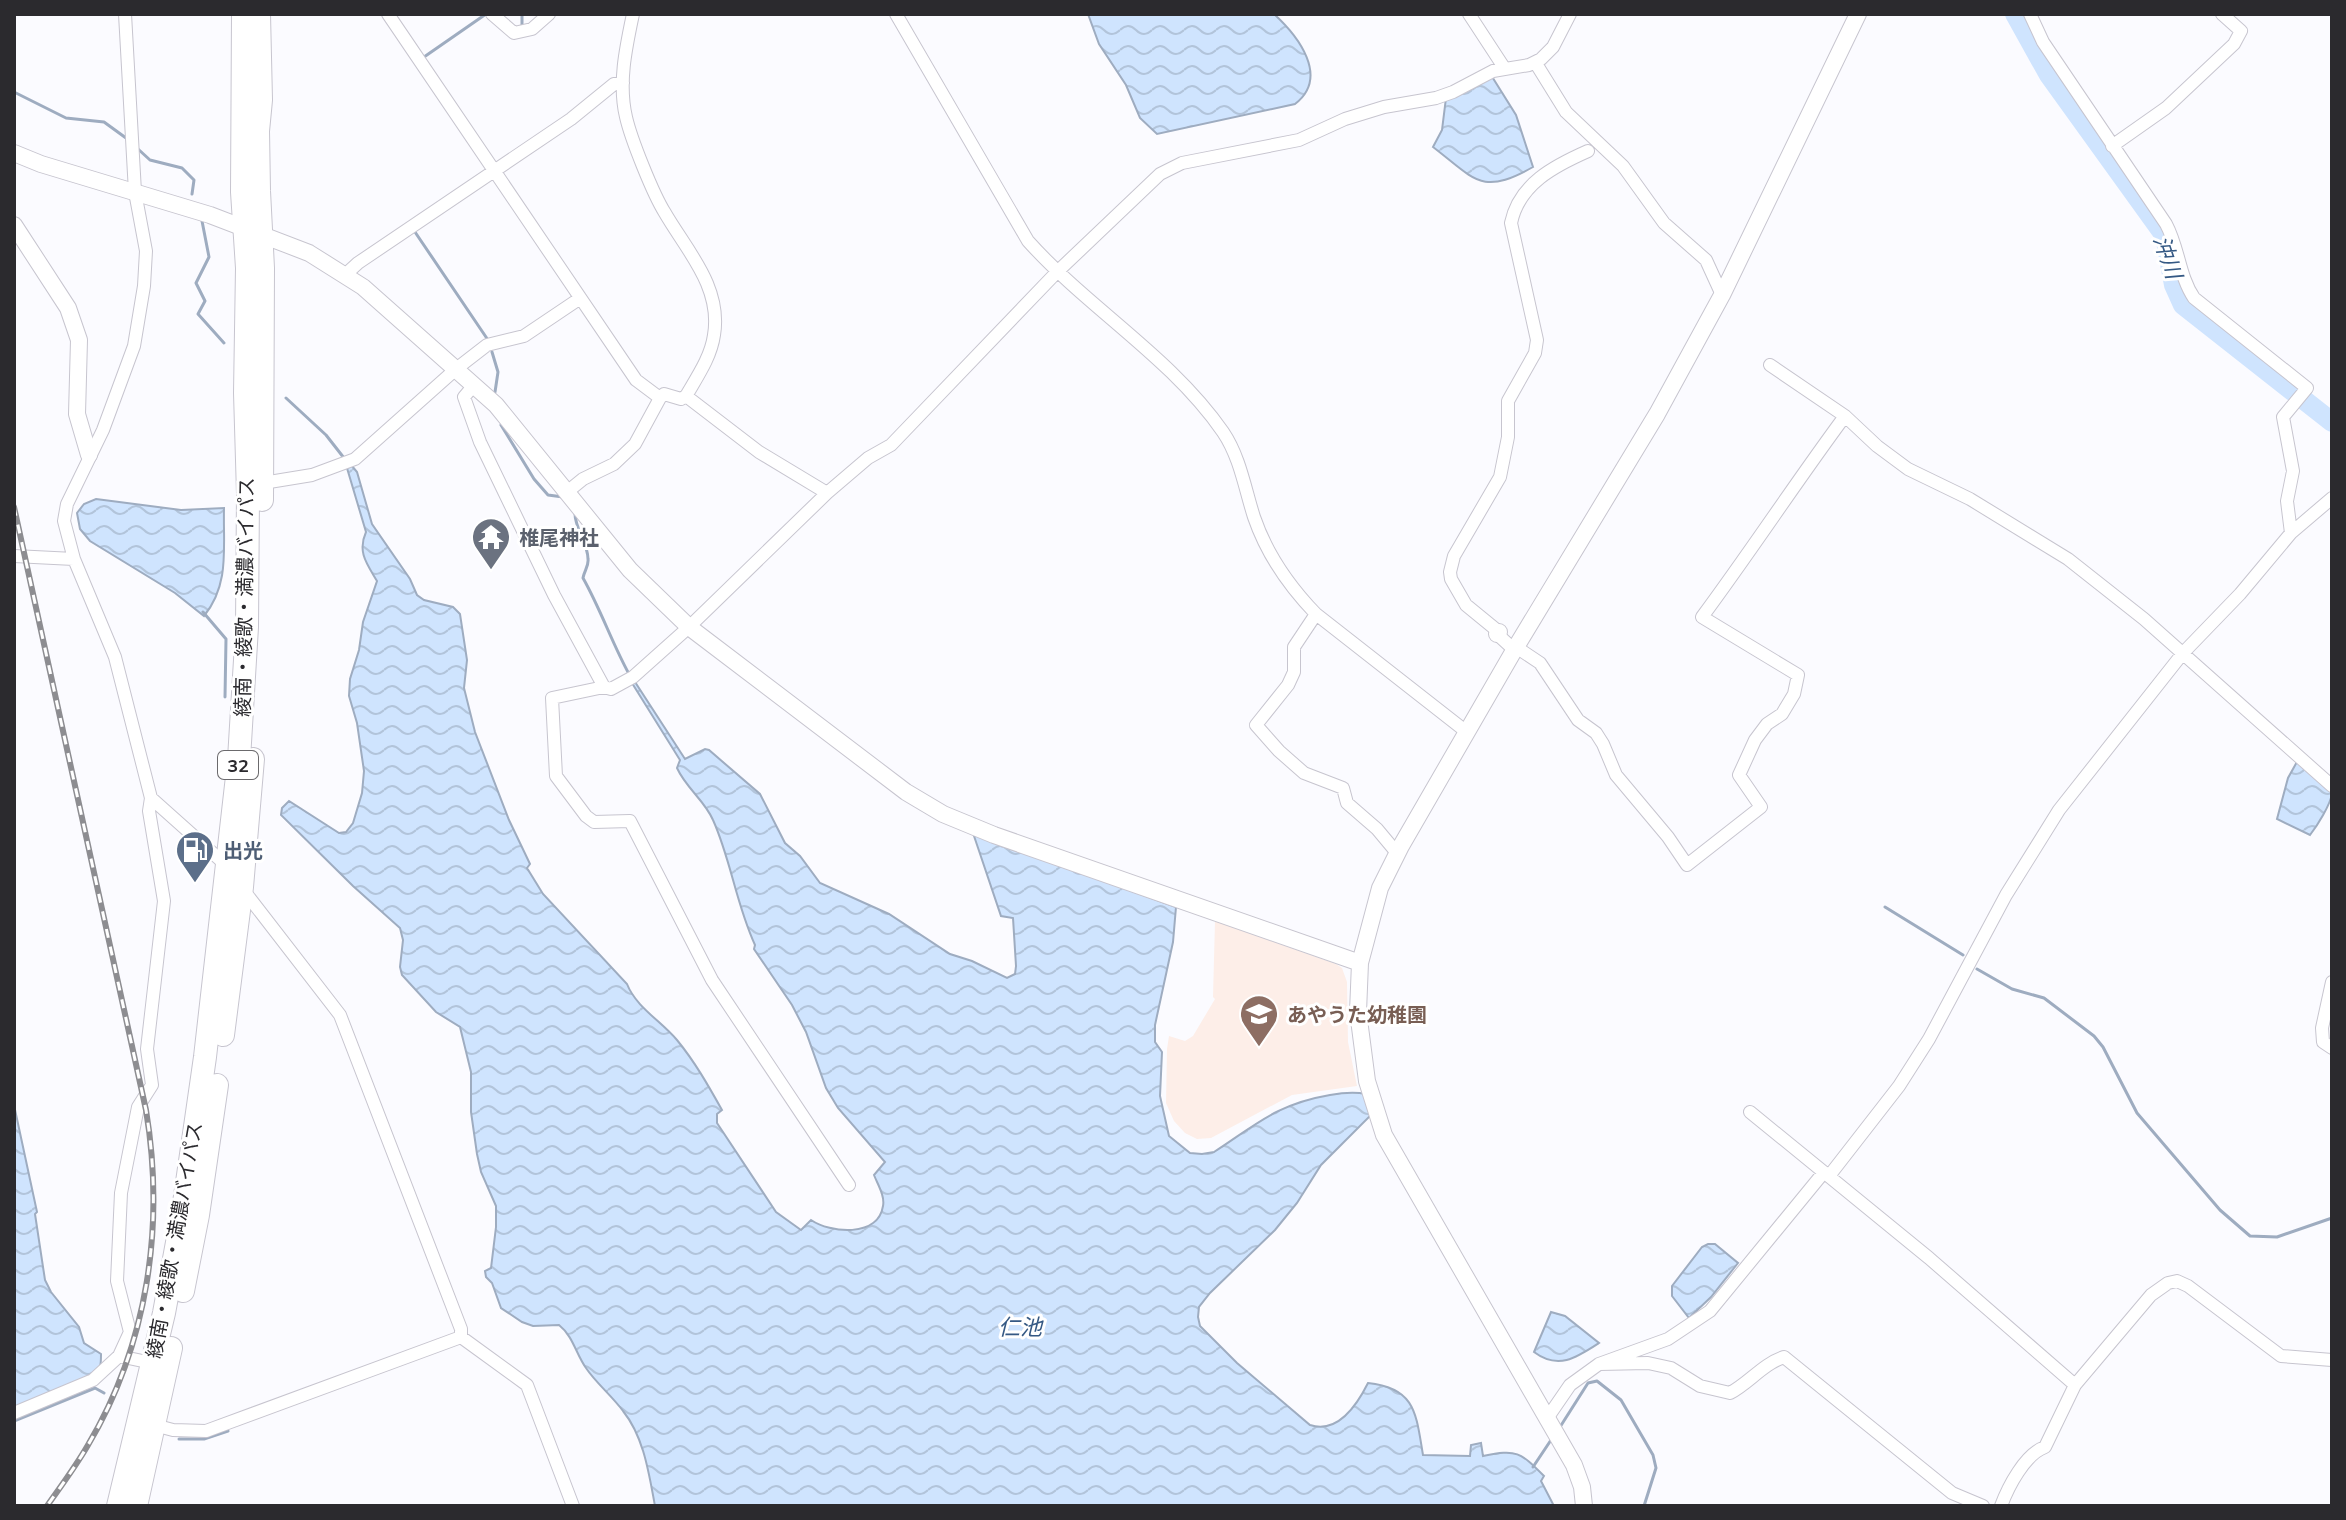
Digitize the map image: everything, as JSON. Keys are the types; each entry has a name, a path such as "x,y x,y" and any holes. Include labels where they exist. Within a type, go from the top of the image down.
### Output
{"highway":[{"name":"綾南・綾歌・満濃バイパス","path":"118,1506 152,1363 183,1210 205,1057 239,759 247,627 247,268 253,232 242,192 243,14"},
{"name":"綾南・綾歌・満濃バイパス","path":"136,1506 198,1215 242,887 255,733 263,483 253,232 261,100 259,14"}],"street":[{"path":"14,1413 93,1380 119,1356 130,1332 117,1281 121,1193 138,1107 152,1085 147,1049 154,964 164,901 149,811 151,798 115,657 74,559 64,521 67,504 103,430 134,346 144,286 146,251 135,192 125,14"},
{"path":"388,14 636,380 660,398"},
{"path":"492,14 514,33 532,29 549,14"},
{"path":"567,492 583,479 614,464 635,444 664,394 681,399 686,396 706,362 715,335 710,290 704,274 663,211 628,125 623,83 624,53 633,14"},
{"path":"896,14 1028,241 1056,273 1135,338 1206,409 1226,435 1236,457 1255,521 1276,564 1294,591 1316,614 1468,733"},
{"path":"1469,14 1505,69"},
{"path":"849,1185 712,980 630,821 594,822 556,776 552,698 604,687 611,689 631,678 689,627 827,493 868,458 891,445 1056,273 1160,174 1182,163 1299,140 1345,119 1453,92 1493,71 1535,62 1553,47 1570,14"},
{"path":"1584,1506 1582,1487 1550,1420 1384,1135 1367,1081 1360,1036 1360,963 1380,888 1397,853 1516,647 1657,414 1722,295 1858,14"},
{"path":"2030,14 2043,42 2172,234 2187,288 2194,298 2307,388 2283,417 2293,471 2287,501 2291,533"},
{"path":"2112,146 2166,108 2234,44 2241,31 2222,14"},
{"path":"1535,62 1566,112 1623,166 1664,223 1706,260 1722,295"},
{"path":"346,274 571,119 614,84 623,83"},
{"path":"1588,151 1562,162 1531,184 1515,206 1511,223 1537,340 1535,353 1508,401 1508,437 1500,477 1454,556 1450,572 1466,605 1509,645 1540,663 1578,720 1596,733 1616,775 1668,837 1687,865 1761,807 1739,775 1755,740 1767,724 1782,714 1794,694 1798,675 1702,617 1845,416"},
{"path":"14,153 253,232 309,253 346,274 496,405 630,570 689,627 906,792 943,814 994,835 1360,963"},
{"path":"14,225 68,308 79,340 77,414 89,455"},
{"path":"263,483 312,475 348,462 487,345 524,336 579,299"},
{"path":"1770,365 1845,416 1908,469 1970,499 2068,559 2183,653 2332,786"},
{"path":"474,385 464,397 480,442 554,595 604,687"},
{"path":"686,396 759,452 827,493"},
{"path":"1550,1420 1570,1385 1599,1364 1668,1339 1710,1311 1899,1086 1929,1039 2006,895 2059,810 2183,653 2240,594 2291,533 2332,498"},
{"path":"14,556 74,559"},
{"path":"1316,614 1294,647 1294,672 1288,685 1256,725 1304,773 1343,788 1347,803 1377,829 1397,853"},
{"path":"151,798 228,867 340,1015 461,1329 461,1337"},
{"path":"2332,982 2322,1028 2323,1042 2332,1048"},
{"path":"1750,1112 1929,1258 2075,1385"},
{"path":"2001,1506 2006,1492 2035,1450 2045,1447 2075,1385 2151,1295 2168,1283 2177,1281 2188,1286 2281,1356 2332,1360"},
{"path":"154,1425 173,1430 206,1431 461,1337"},
{"path":"461,1337 527,1385 573,1506"},
{"path":"119,1356 152,1363"},
{"path":"1599,1364 1648,1363 1671,1368 1700,1386 1730,1393 1745,1385 1773,1361 1784,1357 1952,1493 1983,1506"}],"shaded area":[{"path":"1215,921 1342,968 1347,982 1348,1042 1357,1086 1292,1095 1211,1138 1197,1139 1185,1133 1174,1121 1166,1103 1167,1049 1169,1036 1185,1041 1193,1036 1215,999"}],"water":[{"path":"1088,14 1274,14 1307,57 1310,82 1295,104 1157,134 1140,118 1126,85 1099,44"},
{"path":"1491,75 1516,115 1533,167 1516,176 1490,182 1470,175 1433,147 1442,130 1446,98"},
{"name":"仁池","path":"352,466 357,472 372,524 410,579 417,595 424,600 453,607 460,614 467,660 464,688 475,732 509,820 530,864 527,868 543,894 690,1057 722,1110 717,1114 717,1123 776,1212 801,1230 811,1220 841,1230 872,1224 883,1206 874,1175 885,1162 838,1108 826,1088 806,1032 792,1005 754,949 713,820 677,768 680,760 632,683 635,682 685,759 709,750 760,794 785,843 800,856 820,883 889,914 950,954 1007,978 1015,974 1016,966 1013,918 1001,916 973,833 1176,907 1173,942 1155,1025 1155,1042 1162,1052 1160,1096 1169,1136 1190,1153 1214,1152 1281,1110 1339,1094 1366,1094 1371,1115 1321,1165 1275,1230 1210,1293 1199,1307 1200,1326 1237,1363 1310,1425 1329,1425 1345,1416 1368,1383 1384,1386 1405,1397 1411,1406 1423,1455 1470,1456 1471,1445 1481,1443 1483,1456 1517,1454 1544,1476 1541,1481 1554,1506 655,1506 645,1456 636,1432 623,1411 586,1368 568,1334 559,1325 533,1326 522,1322 501,1308 492,1283 486,1277 485,1271 491,1268 496,1206 481,1172 477,1154 471,1112 471,1072 460,1027 436,1012 402,975 403,940 400,928 281,815 282,808 289,801 339,833 346,832 353,823 362,793 364,771 357,723 349,696 350,679 363,622 377,581 363,552 366,532 347,468"},
{"path":"96,499 181,510 224,508 221,578 218,591 204,616 175,593 90,541 80,529 77,513 84,504"},
{"path":"2298,760 2332,793 2310,835 2277,819 2288,778"},
{"path":"14,1105 37,1212 45,1280 79,1327 84,1343 101,1354 100,1366 86,1378 14,1407"},
{"path":"1715,1244 1738,1263 1711,1297 1689,1318 1672,1296 1672,1286 1702,1247"},
{"path":"1551,1312 1565,1316 1599,1343 1567,1360 1551,1360 1534,1352"}],"waterway":[{"path":"424,57 486,14"},
{"path":"522,14 522,26"},
{"name":"沖川","path":"2015,14 2049,75 2165,236 2174,285 2183,305 2332,422"},
{"path":"14,92 66,118 104,122 126,138"},
{"path":"138,149 150,160 182,168 194,180 192,194"},
{"path":"202,221 209,257 196,283 205,301 198,314 224,343"},
{"path":"415,232 488,340"},
{"path":"492,352 498,372 495,392"},
{"path":"286,398 326,435 344,458"},
{"path":"501,425 534,479 548,495 563,497"},
{"path":"575,512 587,553 588,564 583,578 629,674"},
{"path":"203,612 226,639 225,697"},
{"path":"1885,907 1963,955"},
{"path":"1977,969 2012,989 2044,998 2094,1036 2103,1047 2137,1113 2220,1210 2250,1236 2277,1237 2332,1218"},
{"path":"1560,1427 1588,1383 1597,1381 1621,1400 1653,1455 1656,1468 1644,1506"},
{"path":"14,1421 95,1388 104,1393"},
{"path":"179,1439 204,1439 228,1431"},
{"path":"1533,1467 1551,1440"}],"railway":[{"path":"14,507 146,1110 153,1197 147,1283 125,1366 88,1445 47,1506"}],"place":[{"name":"椎尾神社","path":"491,571"},
{"name":"出光","path":"195,884"},
{"name":"あやうた幼稚園","path":"1259,1048"}]}
